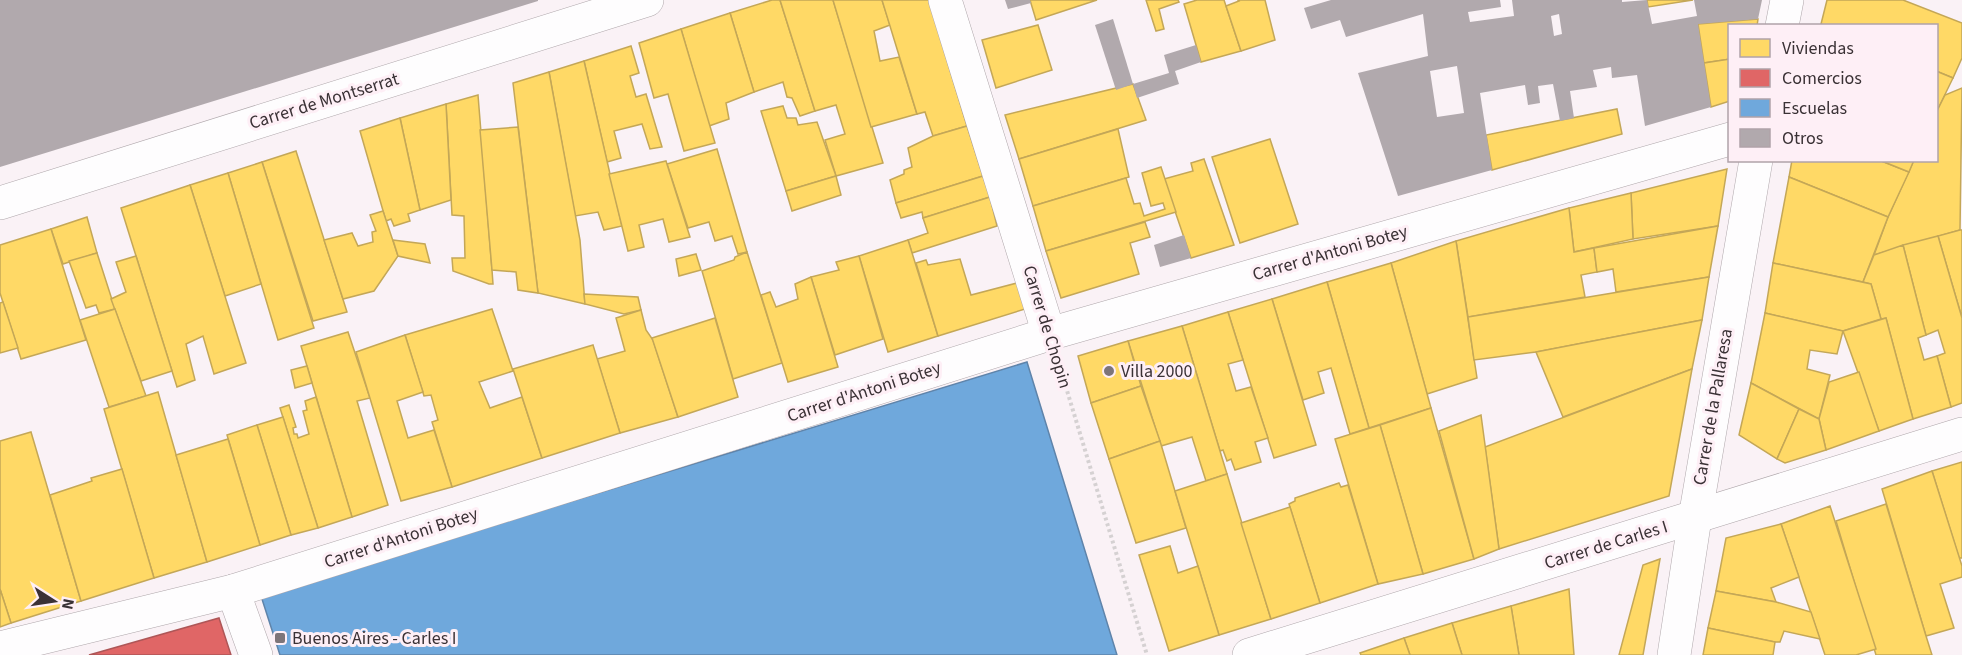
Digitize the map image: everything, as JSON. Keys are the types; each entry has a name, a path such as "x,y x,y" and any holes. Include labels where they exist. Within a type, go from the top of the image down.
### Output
{"street":[{"name":"Carrer de Montserrat","path":"0,202 647,0"},
{"name":"Carrer de Chopin","path":"945,0 1049,334"},
{"path":"1782,24 1787,0"},
{"name":"Carrer d'Antoni Botey","path":"0,648 233,591 1049,334 1728,140"},
{"name":"Carrer de la Pallaresa","path":"1674,655 1756,162"},
{"name":"Carrer de Carles I","path":"1249,655 1962,434"},
{"path":"233,591 256,655"}],"path":[{"name":"Carrer de Chopin","path":"1049,334 1147,655"}],"building: Viviendas":[{"path":"772,0 780,0 815,111 800,116 792,98 787,97 783,82 754,92 730,13"},
{"path":"780,0 833,0 883,163 836,176 825,140 845,134 836,105 815,111"},
{"path":"833,0 882,0 890,25 874,31 880,61 899,57 917,114 871,127"},
{"path":"882,0 929,0 967,126 933,136 925,112 917,114"},
{"path":"1030,0 1097,0 1036,20"},
{"path":"1146,0 1178,0 1179,2 1159,9 1164,29 1156,31"},
{"path":"1197,0 1224,0 1241,51 1201,62 1184,4"},
{"path":"1238,0 1265,0 1275,40 1241,51 1226,6"},
{"path":"1647,0 1693,0 1648,7"},
{"path":"1827,0 1903,0 1962,23 1962,58 1953,78 1938,72 1938,24 1821,24"},
{"path":"730,13 754,92 726,103 729,119 709,126 681,29"},
{"path":"1758,19 1757,24 1728,24 1728,59 1704,63 1698,24"},
{"path":"1038,25 1052,70 996,88 982,40"},
{"path":"681,29 715,143 684,151 668,94 654,98 639,43"},
{"path":"631,46 639,73 630,76 636,97 646,94 662,147 650,149 642,124 614,131 621,158 607,162 584,61"},
{"path":"1728,59 1728,102 1711,107 1704,63"},
{"path":"584,61 622,226 604,230 598,212 575,216 549,72"},
{"path":"549,72 580,240 585,304 538,293 513,83"},
{"path":"1938,72 1953,78 1938,109"},
{"path":"1133,84 1146,120 1019,159 1005,115"},
{"path":"1962,88 1960,230 1874,255 1888,217 1913,162 1938,162 1938,109 1945,95"},
{"path":"478,95 493,284 453,271 452,258 465,258 464,216 452,215 446,104"},
{"path":"446,104 451,200 420,210 400,118"},
{"path":"783,106 787,118 796,118 798,125 817,122 836,176 786,191 761,111"},
{"path":"1617,109 1622,134 1492,170 1486,135"},
{"path":"400,118 420,210 408,214 410,221 394,226 391,219 386,221 360,131"},
{"path":"967,126 983,176 896,203 890,180 904,174 904,170 912,167 908,148 933,136"},
{"path":"518,127 538,293 518,290 516,272 492,270 480,130"},
{"path":"1118,129 1129,177 1033,206 1019,159"},
{"path":"1270,139 1298,224 1240,243 1212,157"},
{"path":"717,149 747,252 738,254 732,236 715,241 709,222 688,228 667,164"},
{"path":"296,151 347,312 313,321 262,162"},
{"path":"1204,159 1234,245 1191,258 1164,179 1193,171 1191,163"},
{"path":"666,161 690,237 669,242 663,219 639,225 644,247 628,251 609,174"},
{"path":"262,162 314,328 278,340 228,173"},
{"path":"1792,162 1884,162 1909,172 1888,217 1789,177"},
{"path":"1884,162 1913,162 1909,172"},
{"path":"1161,167 1176,212 1046,251 1033,206 1126,178 1134,204 1140,203 1144,216 1165,209 1163,203 1151,206 1142,173"},
{"path":"1727,169 1718,226 1633,239 1631,193"},
{"path":"228,173 261,284 225,296 190,185"},
{"path":"836,176 841,195 792,211 786,191"},
{"path":"983,176 990,197 923,218 922,212 901,218 896,203"},
{"path":"1789,177 1888,217 1863,282 1773,263"},
{"path":"190,185 246,363 214,374 203,336 186,344 195,380 177,387 121,208"},
{"path":"1631,193 1633,239 1574,252 1569,208"},
{"path":"990,197 997,226 912,253 908,240 928,233 923,218"},
{"path":"1569,208 1574,252 1594,248 1597,272 1581,275 1585,297 1468,317 1456,241"},
{"path":"383,211 398,256 374,291 343,299 324,240 352,233 358,246 373,242 372,232 376,231 370,215"},
{"path":"87,217 97,253 63,264 51,229"},
{"path":"1145,222 1150,237 1130,243 1139,274 1061,298 1046,251"},
{"path":"1718,226 1709,277 1616,292 1613,269 1597,272 1594,248"},
{"path":"51,229 86,340 21,359 0,293 0,245"},
{"path":"1962,230 1962,318 1938,236"},
{"path":"1938,236 1962,318 1962,403 1951,407 1937,356 1945,353 1938,330 1926,335 1903,245"},
{"path":"393,240 425,244 430,263 398,256"},
{"path":"908,240 938,336 888,352 859,256"},
{"path":"1456,241 1477,378 1427,394 1391,263"},
{"path":"1903,245 1926,335 1918,338 1924,360 1937,356 1951,407 1913,419 1886,318 1881,319 1871,284 1863,282 1874,255"},
{"path":"747,252 782,363 733,379 702,271 734,260 735,257"},
{"path":"97,253 115,309 99,313 96,305 86,308 69,261"},
{"path":"696,254 701,270 679,276 676,259"},
{"path":"136,256 172,371 141,381 111,299 126,292 116,262"},
{"path":"859,256 883,339 835,355 811,277 839,270 836,262"},
{"path":"960,259 971,295 1017,283 1025,309 938,336 916,263 926,260 928,265"},
{"path":"1391,263 1431,408 1369,428 1327,282"},
{"path":"1773,263 1871,284 1881,319 1843,331 1765,313"},
{"path":"811,277 838,367 788,382 761,295 770,292 776,307 798,299 795,284"},
{"path":"1709,277 1702,320 1536,352 1474,360 1468,317"},
{"path":"1327,282 1369,428 1350,434 1331,368 1318,372 1324,393 1303,400 1272,299"},
{"path":"584,294 638,297 641,310 624,314 585,304"},
{"path":"1272,299 1316,445 1274,458 1228,312"},
{"path":"3,302 18,348 0,353 0,303"},
{"path":"115,309 146,396 109,407 80,320"},
{"path":"492,309 513,371 479,382 490,408 522,397 542,458 452,487 432,422 438,420 431,395 424,396 405,335"},
{"path":"641,310 646,330 653,340 678,417 620,433 597,359 625,351 616,318"},
{"path":"1228,312 1243,360 1228,364 1236,391 1251,387 1268,438 1255,442 1261,462 1235,470 1231,459 1227,461 1223,450 1220,451 1182,326"},
{"path":"1765,313 1843,331 1837,354 1810,350 1807,369 1830,375 1819,419 1751,383"},
{"path":"715,318 738,397 678,417 652,338"},
{"path":"1886,318 1913,419 1879,431 1843,331"},
{"path":"1702,320 1692,369 1563,417 1536,352"},
{"path":"1182,326 1227,474 1206,481 1192,437 1161,446 1128,341"},
{"path":"348,332 370,398 357,401 388,505 352,517 301,346"},
{"path":"405,335 423,392 397,401 408,438 434,430 452,487 401,501 356,352"},
{"name":"Villa 2000","path":"1128,341 1141,386 1091,403 1078,356"},
{"path":"593,345 620,433 542,458 513,369"},
{"path":"307,366 312,383 295,388 291,370"},
{"path":"1692,369 1669,496 1499,549 1485,447"},
{"path":"1859,372 1879,431 1826,450 1819,419 1829,382"},
{"path":"1751,383 1799,409 1777,459 1739,435"},
{"path":"1141,386 1160,441 1109,459 1091,403"},
{"path":"158,392 207,562 154,578 104,409"},
{"path":"316,397 352,517 318,528 280,408 289,405 296,427 293,428 294,434 297,434 298,438 309,434 303,411 307,410 305,401"},
{"path":"1431,408 1474,559 1423,574 1380,425"},
{"path":"1799,409 1819,419 1826,450 1785,463 1777,459"},
{"path":"1481,415 1499,549 1474,559 1439,431"},
{"path":"283,417 318,528 291,535 257,425"},
{"path":"257,425 291,535 260,545 227,435"},
{"path":"1380,425 1423,574 1378,584 1335,439"},
{"path":"31,432 81,601 11,623 0,589 0,441"},
{"path":"228,439 260,545 207,562 176,455"},
{"path":"1160,441 1186,528 1136,543 1109,459"},
{"path":"1962,462 1962,558 1959,558 1932,471"},
{"path":"122,469 154,578 81,601 50,495 92,481 91,478"},
{"path":"1932,471 1962,566 1962,577 1940,584 1954,628 1926,636 1882,489"},
{"path":"1227,474 1271,619 1219,635 1175,491"},
{"path":"1339,483 1341,487 1348,485 1378,584 1320,603 1289,504 1295,501 1295,498"},
{"path":"1886,504 1932,655 1876,655 1836,521"},
{"path":"1830,506 1876,649 1856,655 1825,655 1781,524"},
{"path":"1290,507 1320,603 1271,619 1241,523"},
{"path":"1781,524 1799,577 1771,588 1776,602 1716,591 1726,538"},
{"path":"1170,546 1178,573 1198,566 1219,635 1169,651 1139,555"},
{"path":"1660,559 1643,655 1619,655 1643,565"},
{"path":"0,589 11,623 0,627"},
{"path":"1569,589 1574,655 1519,655 1511,606"},
{"path":"1716,591 1776,602 1811,612 1820,639 1784,631 1780,642 1775,642 1708,628"},
{"path":"1511,606 1519,655 1462,655 1452,623"},
{"path":"1452,623 1462,655 1410,655 1404,638"},
{"path":"1708,628 1775,642 1773,655 1703,655"},
{"path":"1404,638 1410,655 1361,655 1360,653"}],"building: Comercios":[{"path":"219,618 231,655 89,655 103,651"}],"building: Escuelas":[{"path":"1027,362 1117,655 280,655 261,596"}],"building: Otros":[{"path":"0,0 538,0 538,1 0,167"},
{"path":"1005,0 1030,0 1031,3 1008,9"},
{"path":"1331,0 1500,0 1501,7 1468,12 1470,22 1514,16 1512,0 1622,0 1622,2 1647,0 1652,24 1697,16 1694,0 1762,0 1758,19 1698,24 1711,107 1645,126 1637,75 1612,78 1611,67 1593,70 1597,87 1570,91 1574,118 1560,121 1553,84 1538,86 1540,103 1528,105 1525,85 1480,93 1492,170 1398,196 1358,73 1428,56 1423,14 1346,37 1340,20 1311,29 1304,8","holes":["1559,14 1562,34 1554,36 1551,16","1457,66 1464,113 1437,117 1430,71"]},
{"path":"1113,19 1133,84 1116,90 1095,25"},
{"path":"1196,45 1201,62 1175,71 1179,84 1137,98 1133,84 1169,73 1164,55"},
{"path":"1184,235 1191,258 1160,267 1154,245"}],"place":[{"name":"Villa 2000","path":"1109,371"},
{"name":"Buenos Aires - Carles I","path":"280,638"}]}
